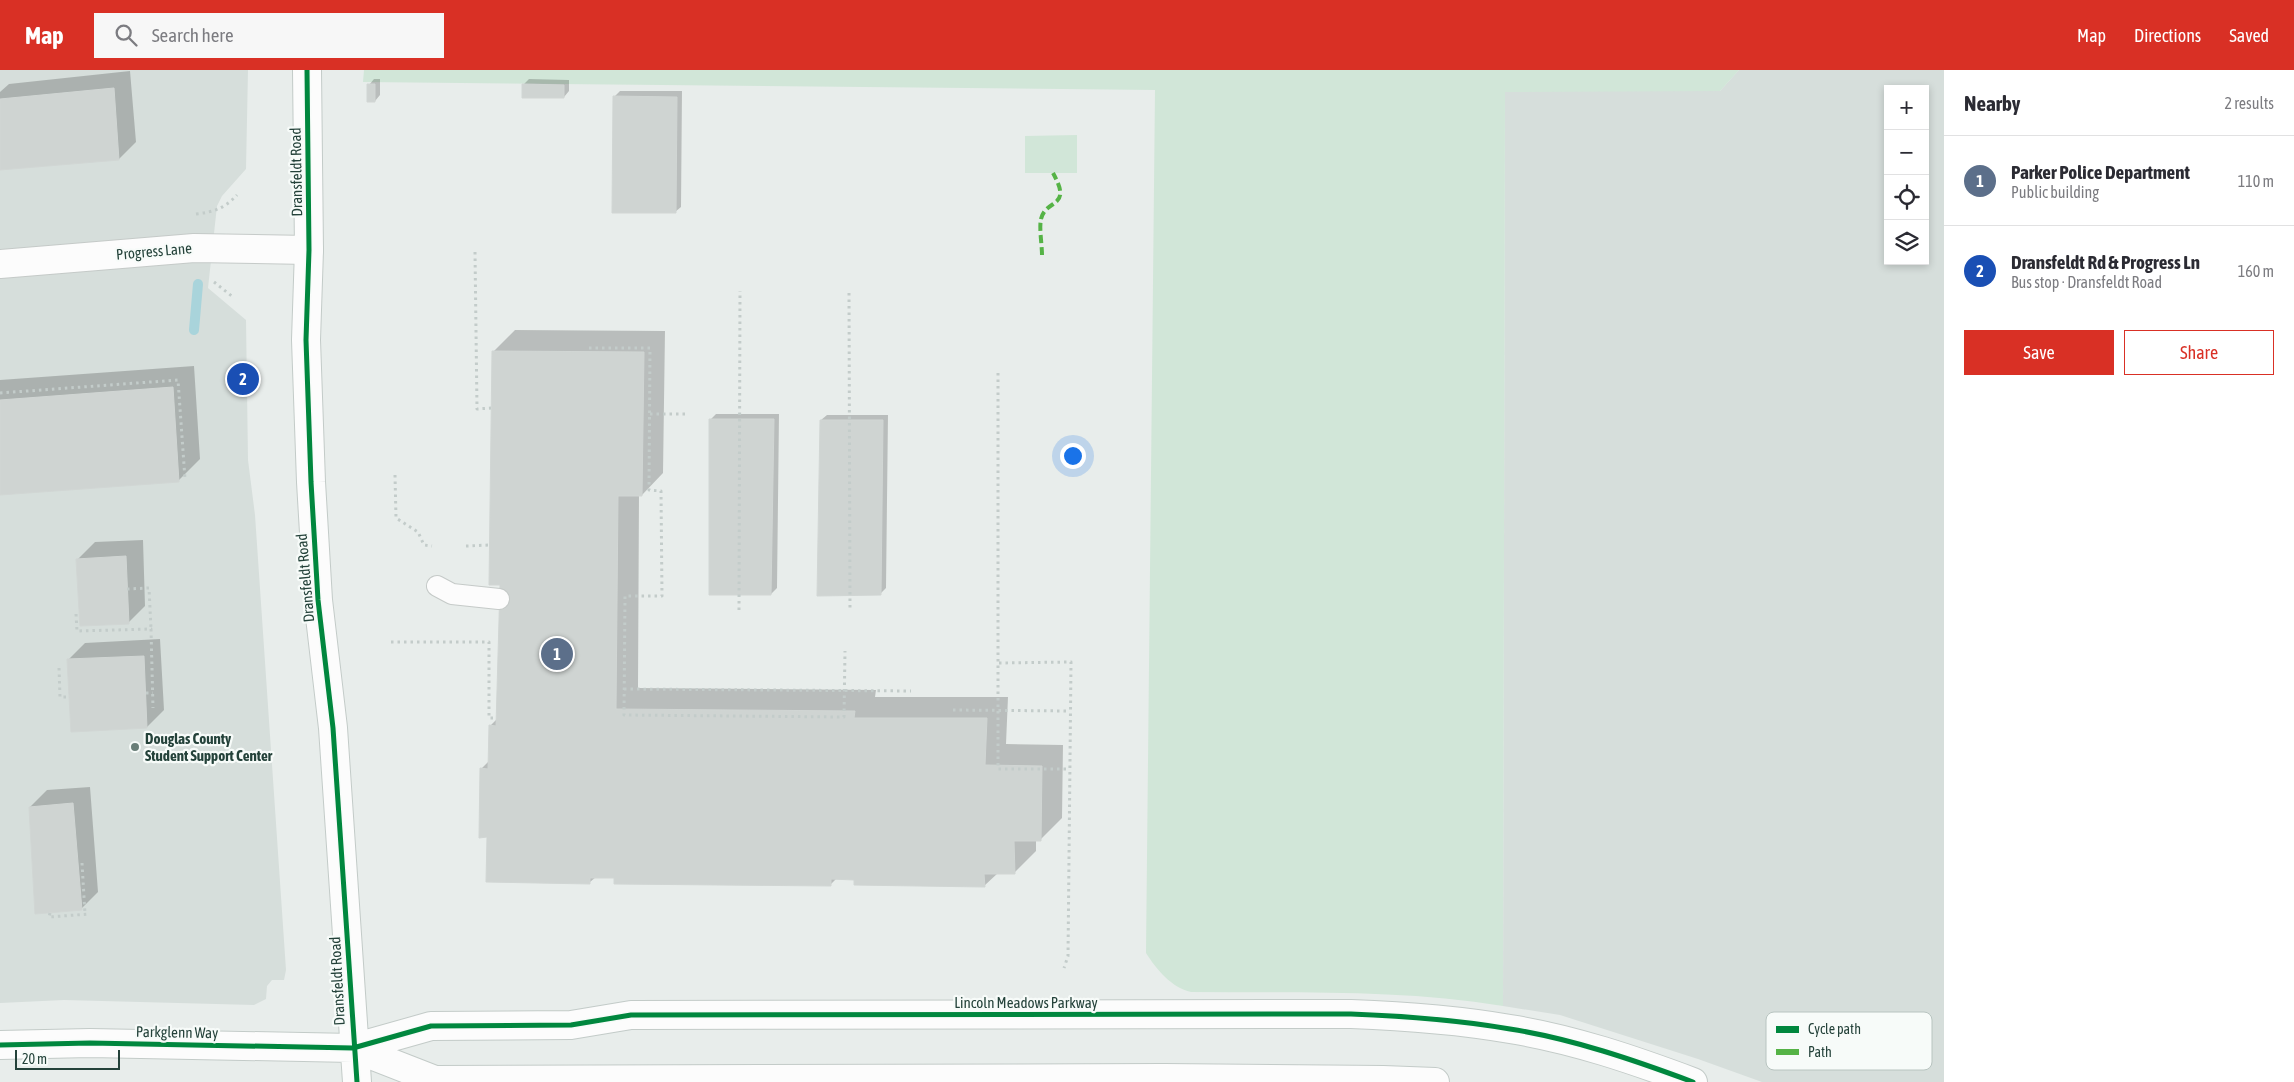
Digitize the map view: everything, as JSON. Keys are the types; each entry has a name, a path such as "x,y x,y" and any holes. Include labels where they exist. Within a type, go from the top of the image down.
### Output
{"street":[{"name":"Dransfeldt Road","path":"307,70 309,250 306,340 311,482 318,600 333,728 353,1048 357,1082"},
{"name":"Progress Lane","path":"0,264 194,248 309,250"},
{"name":"Lincoln Meadows Parkway","path":"353,1048 431,1026 572,1026 631,1015 1371,1015 1438,1019 1512,1029 1622,1057 1693,1082"},
{"name":"Parkglenn Way","path":"0,1046 90,1043 353,1048"},
{"path":"353,1048 435,1080 1174,1078 1435,1082"}],"lane":[{"path":"437,586 452,594 499,598"}],"path":[{"path":"189,215 214,212 230,203 237,195"},
{"path":"476,252 477,409 491,408"},
{"path":"739,610 740,291"},
{"path":"849,292 850,610"},
{"path":"589,348 650,348 649,490 661,491 662,596 625,596 624,715 844,717 845,651"},
{"path":"998,373 998,769 1069,769"},
{"path":"0,393 178,380 185,479"},
{"path":"650,414 686,414"},
{"path":"395,475 396,518 418,532 424,545 432,546"},
{"path":"466,546 490,545"},
{"path":"127,589 149,588 154,708"},
{"path":"76,614 77,631 151,629"},
{"path":"391,642 489,642 488,718 497,718"},
{"path":"999,662 1070,662 1068,956 1064,968"},
{"path":"59,668 60,697 70,697"},
{"path":"624,689 911,691"},
{"path":"146,693 153,693"},
{"path":"953,710 1070,711"},
{"path":"82,863 84,914"},
{"path":"50,913 49,917 90,914"}],"shaded area":[{"path":"0,70 248,70 246,169 222,196 217,206 208,288 246,320 248,460 255,515 286,970 284,980 272,980 267,986 266,999 254,1005 64,1000 0,1003"},
{"path":"1739,70 1944,70 1944,1082 1762,1082 1698,1059 1560,1015 1503,1006 1505,91 1720,91"}],"green space":[{"path":"364,70 1739,70 1720,91 1505,92 1503,1006 1386,994 1191,992 1177,986 1165,977 1146,953 1155,90 363,82"},
{"path":"1077,135 1077,173 1025,173 1025,136"}],"building":[{"path":"367,84 375,84 375,102 367,102"},
{"path":"522,84 564,85 564,98 522,98"},
{"path":"114,88 119,160 0,170 0,99"},
{"path":"613,96 677,97 676,213 612,213"},
{"path":"492,351 644,352 642,496 618,496 616,709 855,711 854,718 987,718 985,765 1042,766 1041,841 1014,841 1015,874 984,874 985,887 854,885 854,880 831,879 831,886 614,884 614,878 590,878 590,884 486,882 487,837 479,838 480,768 488,769 489,725 496,726 500,585 489,585"},
{"path":"173,387 179,482 0,495 0,400"},
{"path":"709,419 774,419 771,595 709,595"},
{"path":"820,420 883,420 881,595 817,596"},
{"path":"126,556 129,624 80,626 76,559"},
{"path":"144,656 147,728 71,732 67,659"},
{"path":"73,803 82,910 35,914 29,807"}],"waterway":[{"path":"194,330 198,284"}],"marked path":[{"path":"1042,255 1041,219 1044,212 1059,198 1060,192 1053,173"}],"cycle path":[{"path":"307,70 309,250 306,340 311,482 318,600 333,728 357,1082"},
{"path":"0,1045 90,1043 353,1048 431,1026 571,1025 631,1015 1351,1014 1451,1021 1534,1033 1603,1051 1693,1082"}],"place":[{"name":"Dransfeldt Rd & Progress Ln","path":"243,379"},
{"name":"Parker Police Department","path":"557,654"},
{"name":"Douglas County Student Support Center","path":"135,747"}]}
